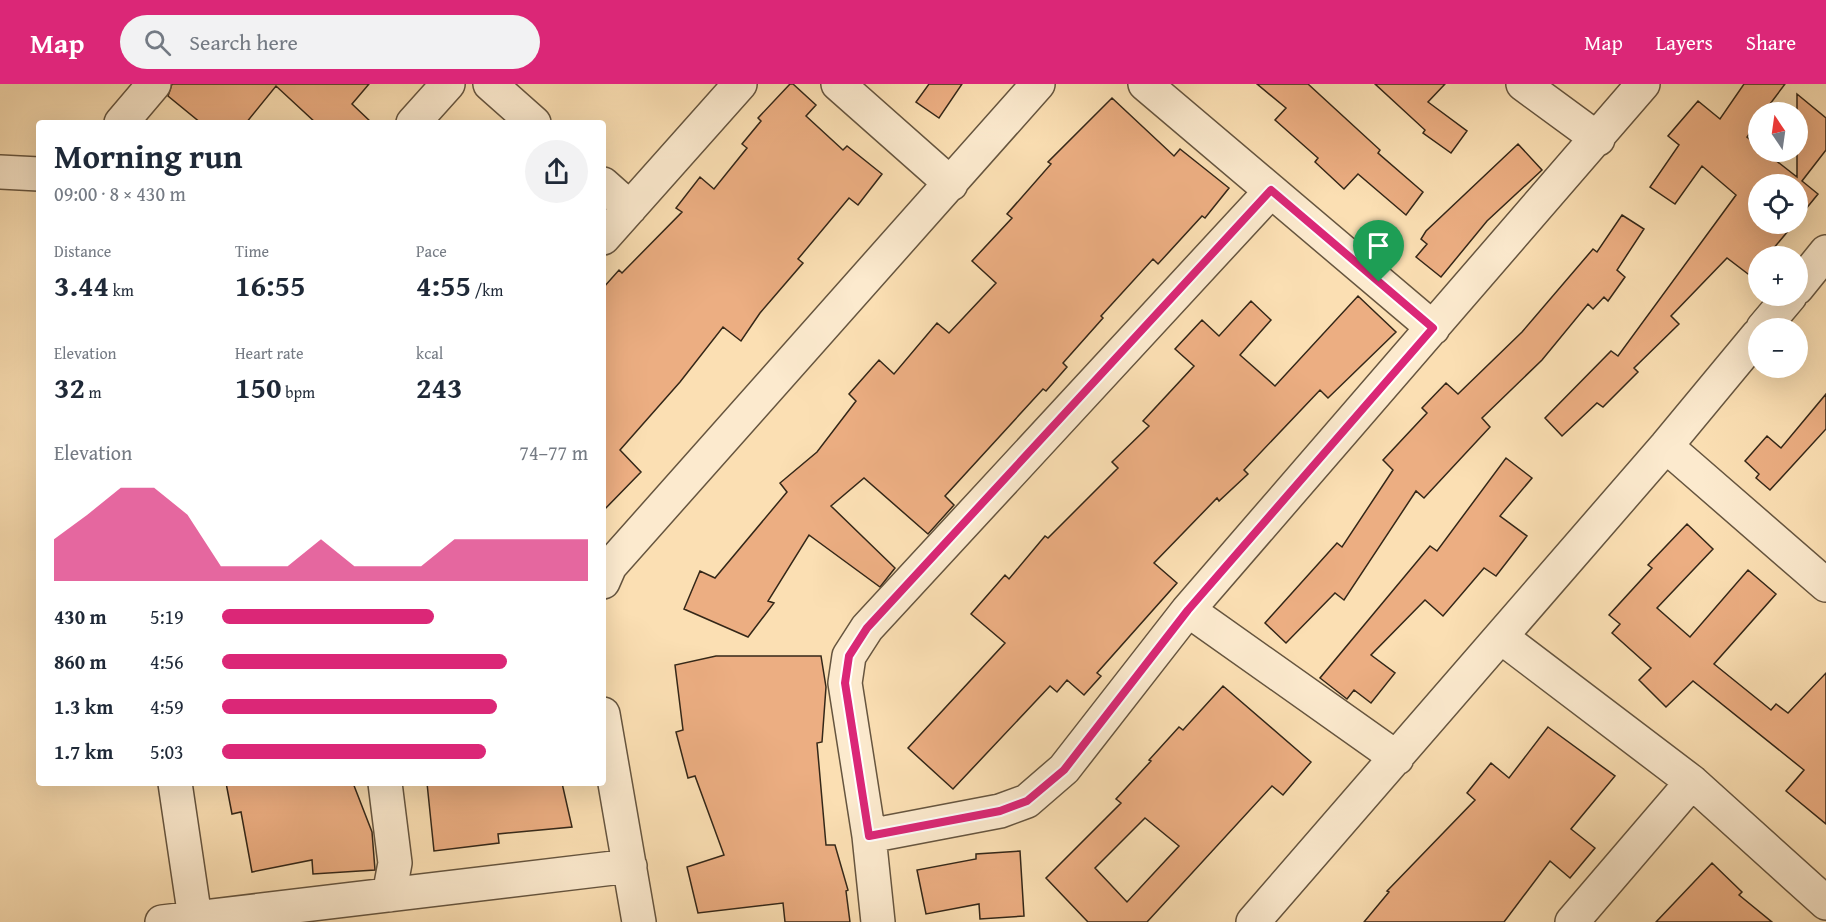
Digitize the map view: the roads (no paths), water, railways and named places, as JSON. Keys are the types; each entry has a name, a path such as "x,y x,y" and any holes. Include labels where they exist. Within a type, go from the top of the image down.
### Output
{"street":[{"path":"124,120 154,84"},
{"path":"416,120 448,84"},
{"path":"490,84 531,120"},
{"path":"606,234 740,84"},
{"path":"838,84 951,184"},
{"path":"606,575 610,566 1038,84"},
{"path":"1145,84 1433,328"},
{"path":"1523,84 1598,139"},
{"path":"869,836 1000,811 1027,801 1064,770 1188,610 1598,139 1643,84"},
{"path":"0,172 36,174"},
{"path":"606,187 630,208"},
{"path":"878,922 869,836 845,683 849,656 867,628 1271,190"},
{"path":"1808,274 1826,252"},
{"path":"1772,318 1782,306"},
{"path":"1253,922 1666,446 1748,347"},
{"path":"1666,446 1826,585"},
{"path":"1188,610 1396,758"},
{"path":"1501,637 1692,782 1826,903"},
{"path":"606,731 639,922"},
{"path":"1572,922 1692,782"},
{"path":"175,786 195,918"},
{"path":"385,786 395,863 389,895"},
{"path":"162,922 630,866"}]}
